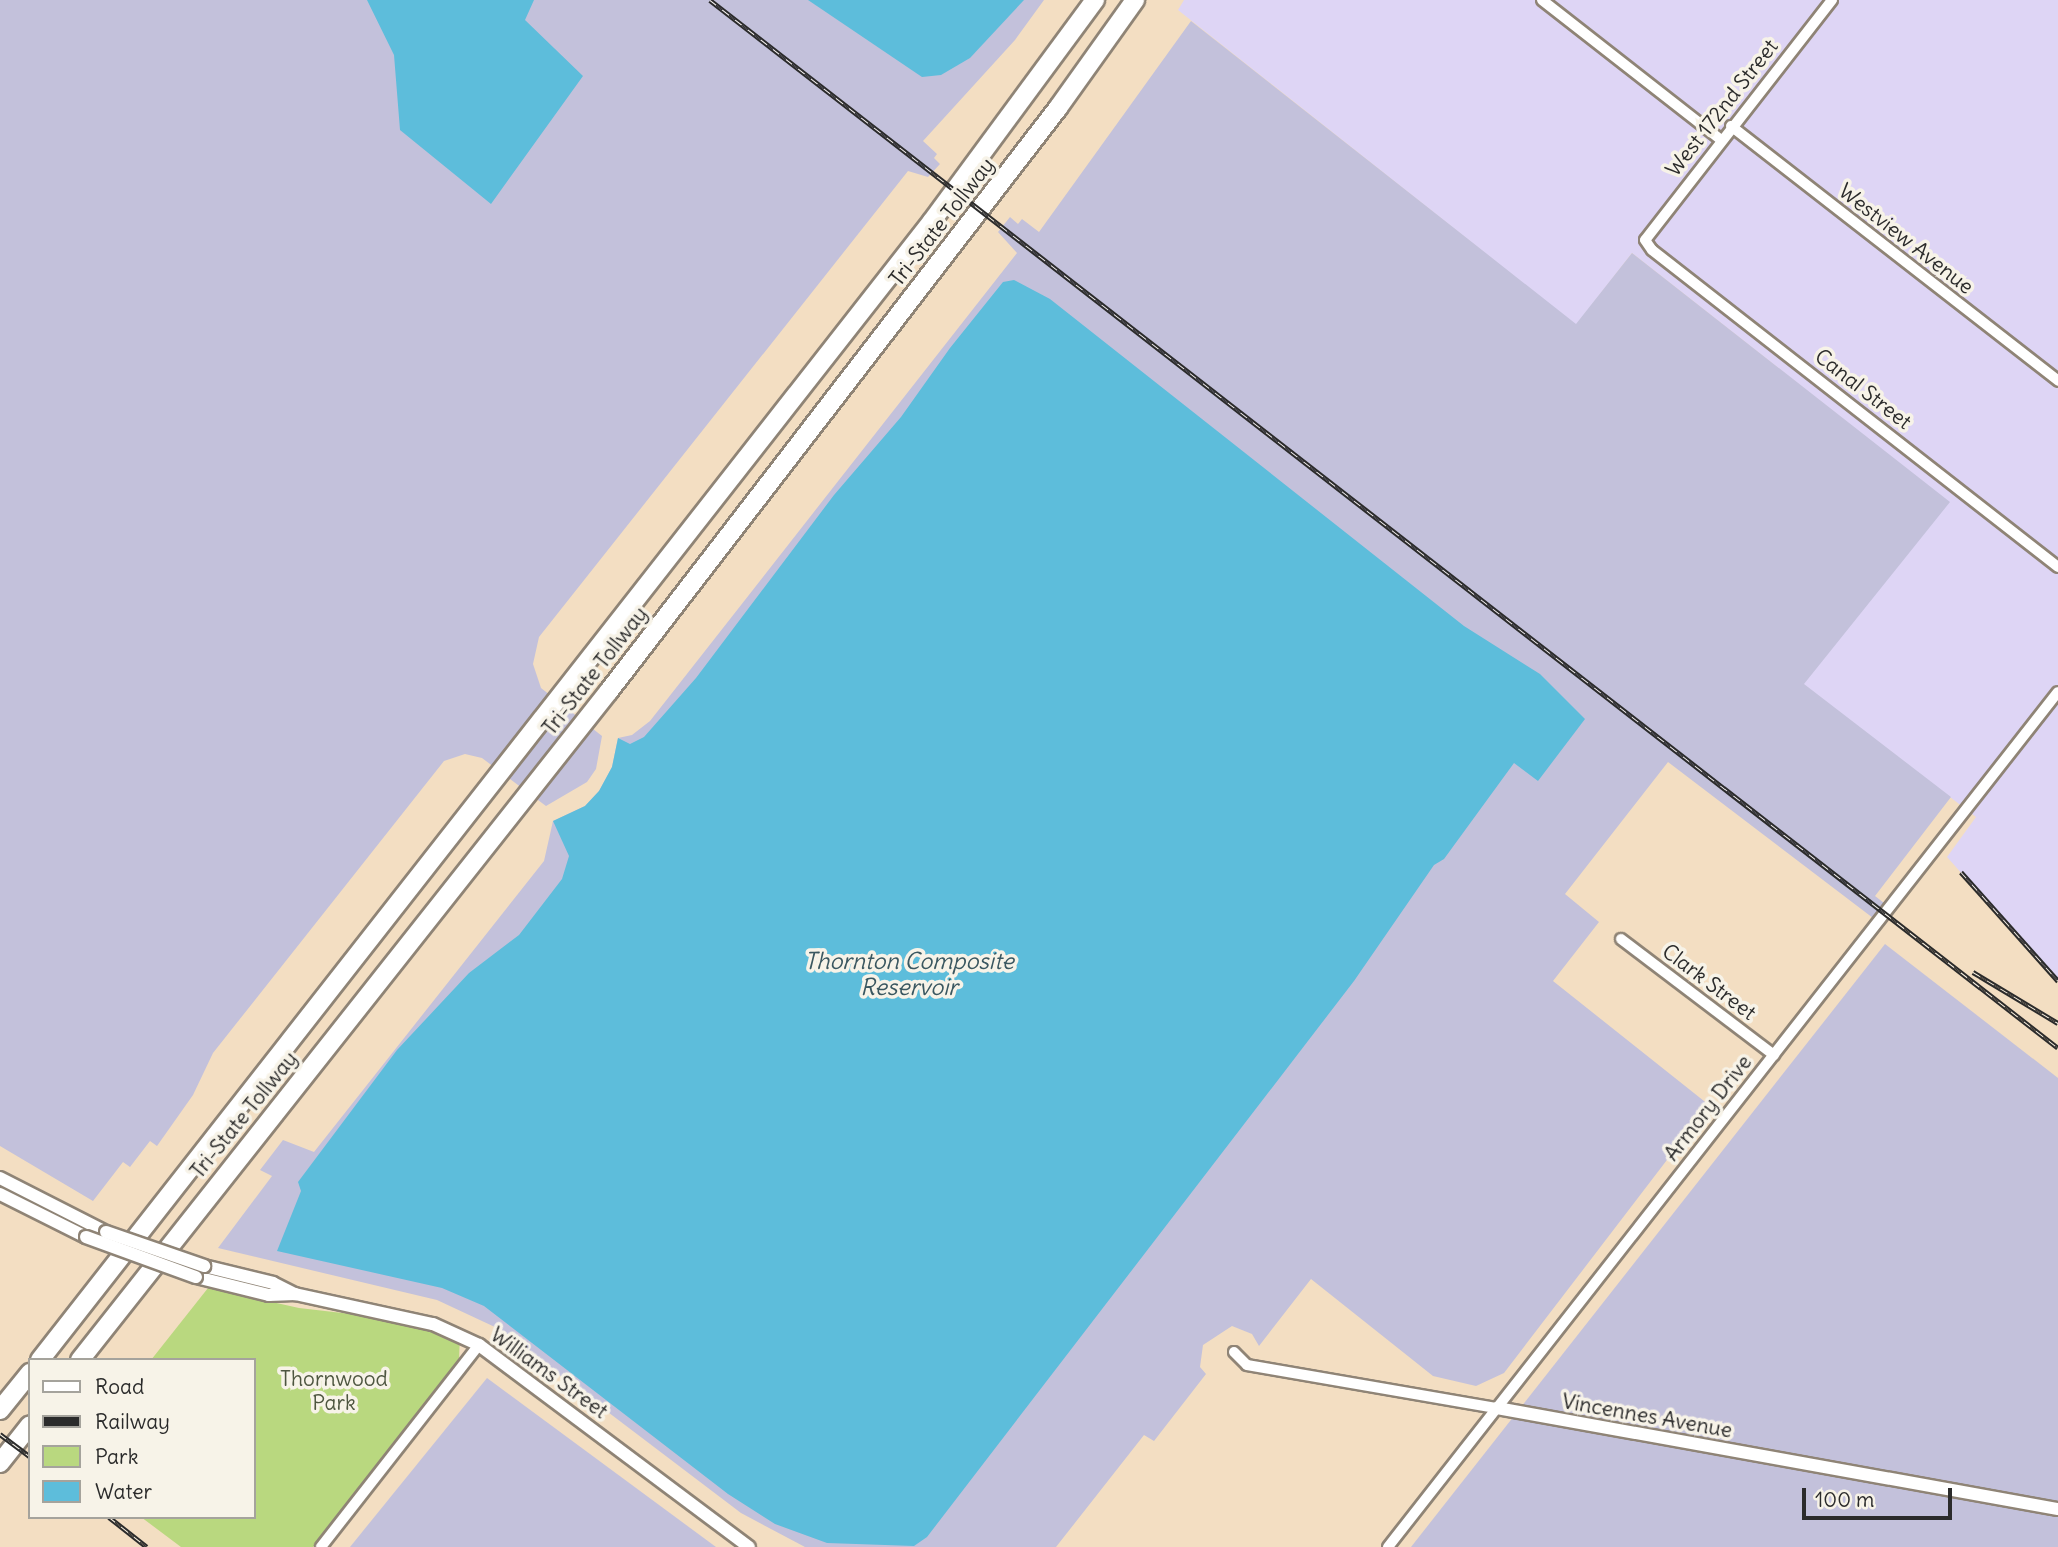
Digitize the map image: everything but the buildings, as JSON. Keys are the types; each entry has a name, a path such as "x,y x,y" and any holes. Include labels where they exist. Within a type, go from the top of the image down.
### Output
{"highway":[{"name":"Tri-State Tollway","path":"82,1358 505,824 1058,108 1135,0"},
{"name":"Tri-State Tollway","path":"42,1358 579,668 932,221 1092,4"},
{"path":"0,1410 28,1375"},
{"path":"0,1463 28,1428"}],"street":[{"path":"1542,0 1720,139"},
{"name":"West 172nd Street","path":"1645,240 1720,139 1832,0"},
{"name":"Westview Avenue","path":"1731,126 2058,381"},
{"name":"Canal Street","path":"1645,240 1652,250 2058,567"},
{"name":"Armory Drive","path":"1388,1547 2058,692"},
{"name":"Clark Street","path":"1621,939 1774,1055"},
{"name":"Williams Street","path":"0,1178 106,1232 200,1272"},
{"name":"Williams Street","path":"0,1194 86,1237 269,1295 295,1294 433,1324 479,1345 749,1547"},
{"path":"321,1547 479,1345"},
{"name":"Vincennes Avenue","path":"1234,1352 1247,1364 2058,1509"}],"shaded area":[{"path":"0,0 1044,0 1015,40 923,141 937,154 934,158 940,164 928,177 908,171 539,637 533,664 541,688 602,736 596,769 587,782 546,806 482,758 465,754 444,761 213,1053 193,1095 157,1146 150,1141 130,1167 123,1162 93,1201 0,1146"},
{"path":"1184,0 2058,0 2058,981 1947,857 1976,817 1803,684 1949,502 1632,253 1576,325 1178,10"},
{"path":"1191,21 1576,324 1632,253 1950,502 1804,684 1951,797 1875,896 1884,903 1873,918 1668,762 1565,894 1599,922 1553,981 1709,1105 1504,1373 1476,1386 1433,1376 1311,1279 1259,1346 1252,1334 1232,1326 1203,1345 1200,1367 1206,1374 1154,1441 1144,1435 1056,1547 805,1547 741,1513 497,1328 437,1300 218,1248 272,1176 260,1170 283,1140 314,1152 544,861 553,821 585,806 599,791 612,767 618,738 632,735 650,721 1017,253 998,232 1010,217 1018,224 1022,219 1039,232"},
{"path":"1885,944 2058,1078 2058,1547 1411,1547"},
{"path":"487,1378 716,1547 350,1547"}],"green space":[{"name":"Thornwood Park","path":"208,1288 299,1308 455,1326 460,1334 459,1360 451,1372 313,1547 181,1547 144,1519 256,1519 256,1358 153,1358"}],"water":[{"path":"367,0 534,0 525,20 583,76 491,204 400,130 394,55"},
{"path":"808,0 1024,0 970,58 941,75 922,77"},
{"name":"Thornton Composite Reservoir","path":"1014,280 1050,299 1464,626 1540,674 1585,719 1538,781 1514,763 1444,859 1434,865 1354,981 927,1537 914,1546 827,1543 775,1524 728,1494 484,1306 442,1288 277,1251 301,1191 298,1182 397,1050 469,973 519,935 562,879 569,856 553,821 585,806 599,791 612,767 618,738 630,744 644,737 696,678 834,495 901,417 950,348 1003,282"}],"railway":[{"path":"710,0 2058,1048"},
{"path":"1961,872 2058,981"},
{"path":"1973,972 2058,1023"},
{"path":"0,1434 28,1455"},
{"path":"112,1519 147,1547"}]}
